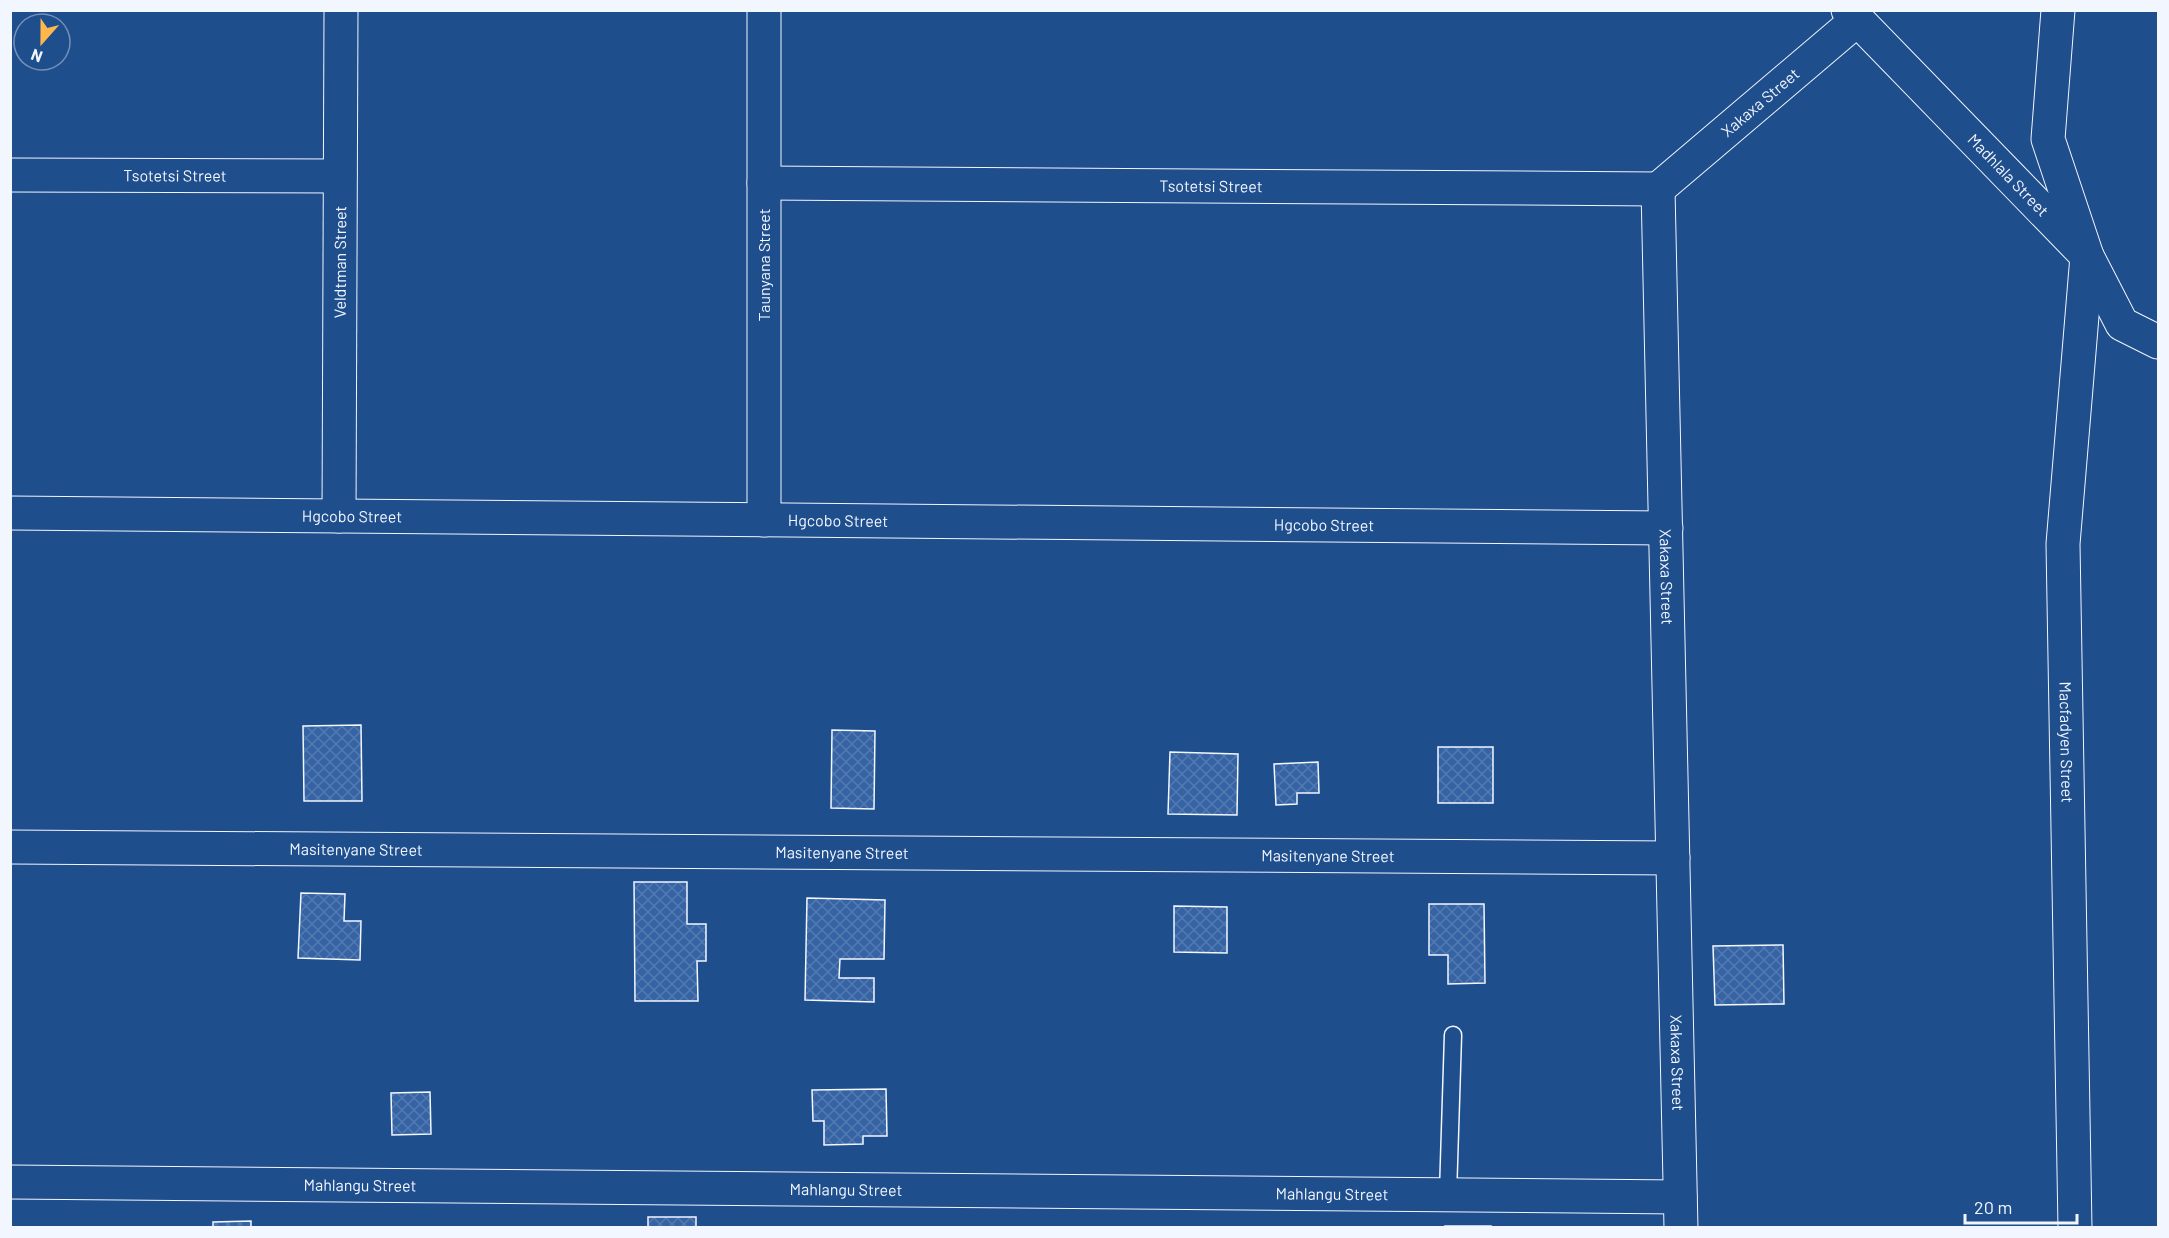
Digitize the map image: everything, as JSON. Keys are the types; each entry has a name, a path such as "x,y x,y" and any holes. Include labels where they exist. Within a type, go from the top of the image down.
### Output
{"street":[{"name":"Veldtman Street","path":"339,516 341,10"},
{"name":"Taunyana Street","path":"764,10 764,520"},
{"path":"2058,10 2048,139 2087,256"},
{"name":"Madhlala Street","path":"1852,15 2087,256 2122,324 2158,342"},
{"name":"Xakaxa Street","path":"1681,1212 1658,189 1852,15"},
{"name":"Tsotetsi Street","path":"10,175 340,176"},
{"name":"Tsotetsi Street","path":"764,183 1658,189"},
{"name":"Macfadyen Street","path":"2074,1227 2063,544 2087,256"},
{"name":"Hgcobo Street","path":"10,513 1666,528"},
{"name":"Masitenyane Street","path":"10,847 1673,858"},
{"name":"Mahlangu Street","path":"10,1182 1448,1194 1681,1212"}],"lane":[{"path":"1448,1194 1453,1035"}],"building":[{"path":"361,725 362,801 304,801 303,726"},
{"path":"832,730 875,731 874,809 831,808"},
{"path":"1438,747 1493,747 1493,803 1438,803"},
{"path":"1170,752 1238,754 1237,815 1168,814"},
{"path":"1318,762 1319,793 1297,793 1297,804 1276,805 1274,764"},
{"path":"634,882 687,882 687,924 706,924 706,961 697,961 698,1001 635,1001"},
{"path":"301,893 345,894 344,921 361,921 360,960 298,958"},
{"path":"807,898 885,900 884,959 840,959 839,978 874,978 874,1002 805,1000"},
{"path":"1429,904 1484,904 1485,983 1448,984 1448,955 1429,955"},
{"path":"1174,906 1227,907 1227,953 1174,952"},
{"path":"1783,945 1784,1004 1715,1005 1713,946"},
{"path":"886,1089 887,1136 863,1136 863,1144 824,1145 824,1121 813,1121 812,1090"},
{"path":"430,1092 431,1134 392,1135 391,1093"},
{"path":"648,1217 696,1217 696,1228 648,1228"},
{"path":"251,1221 251,1228 213,1228 213,1222"},
{"path":"1445,1226 1491,1226 1491,1228 1445,1228"}]}
